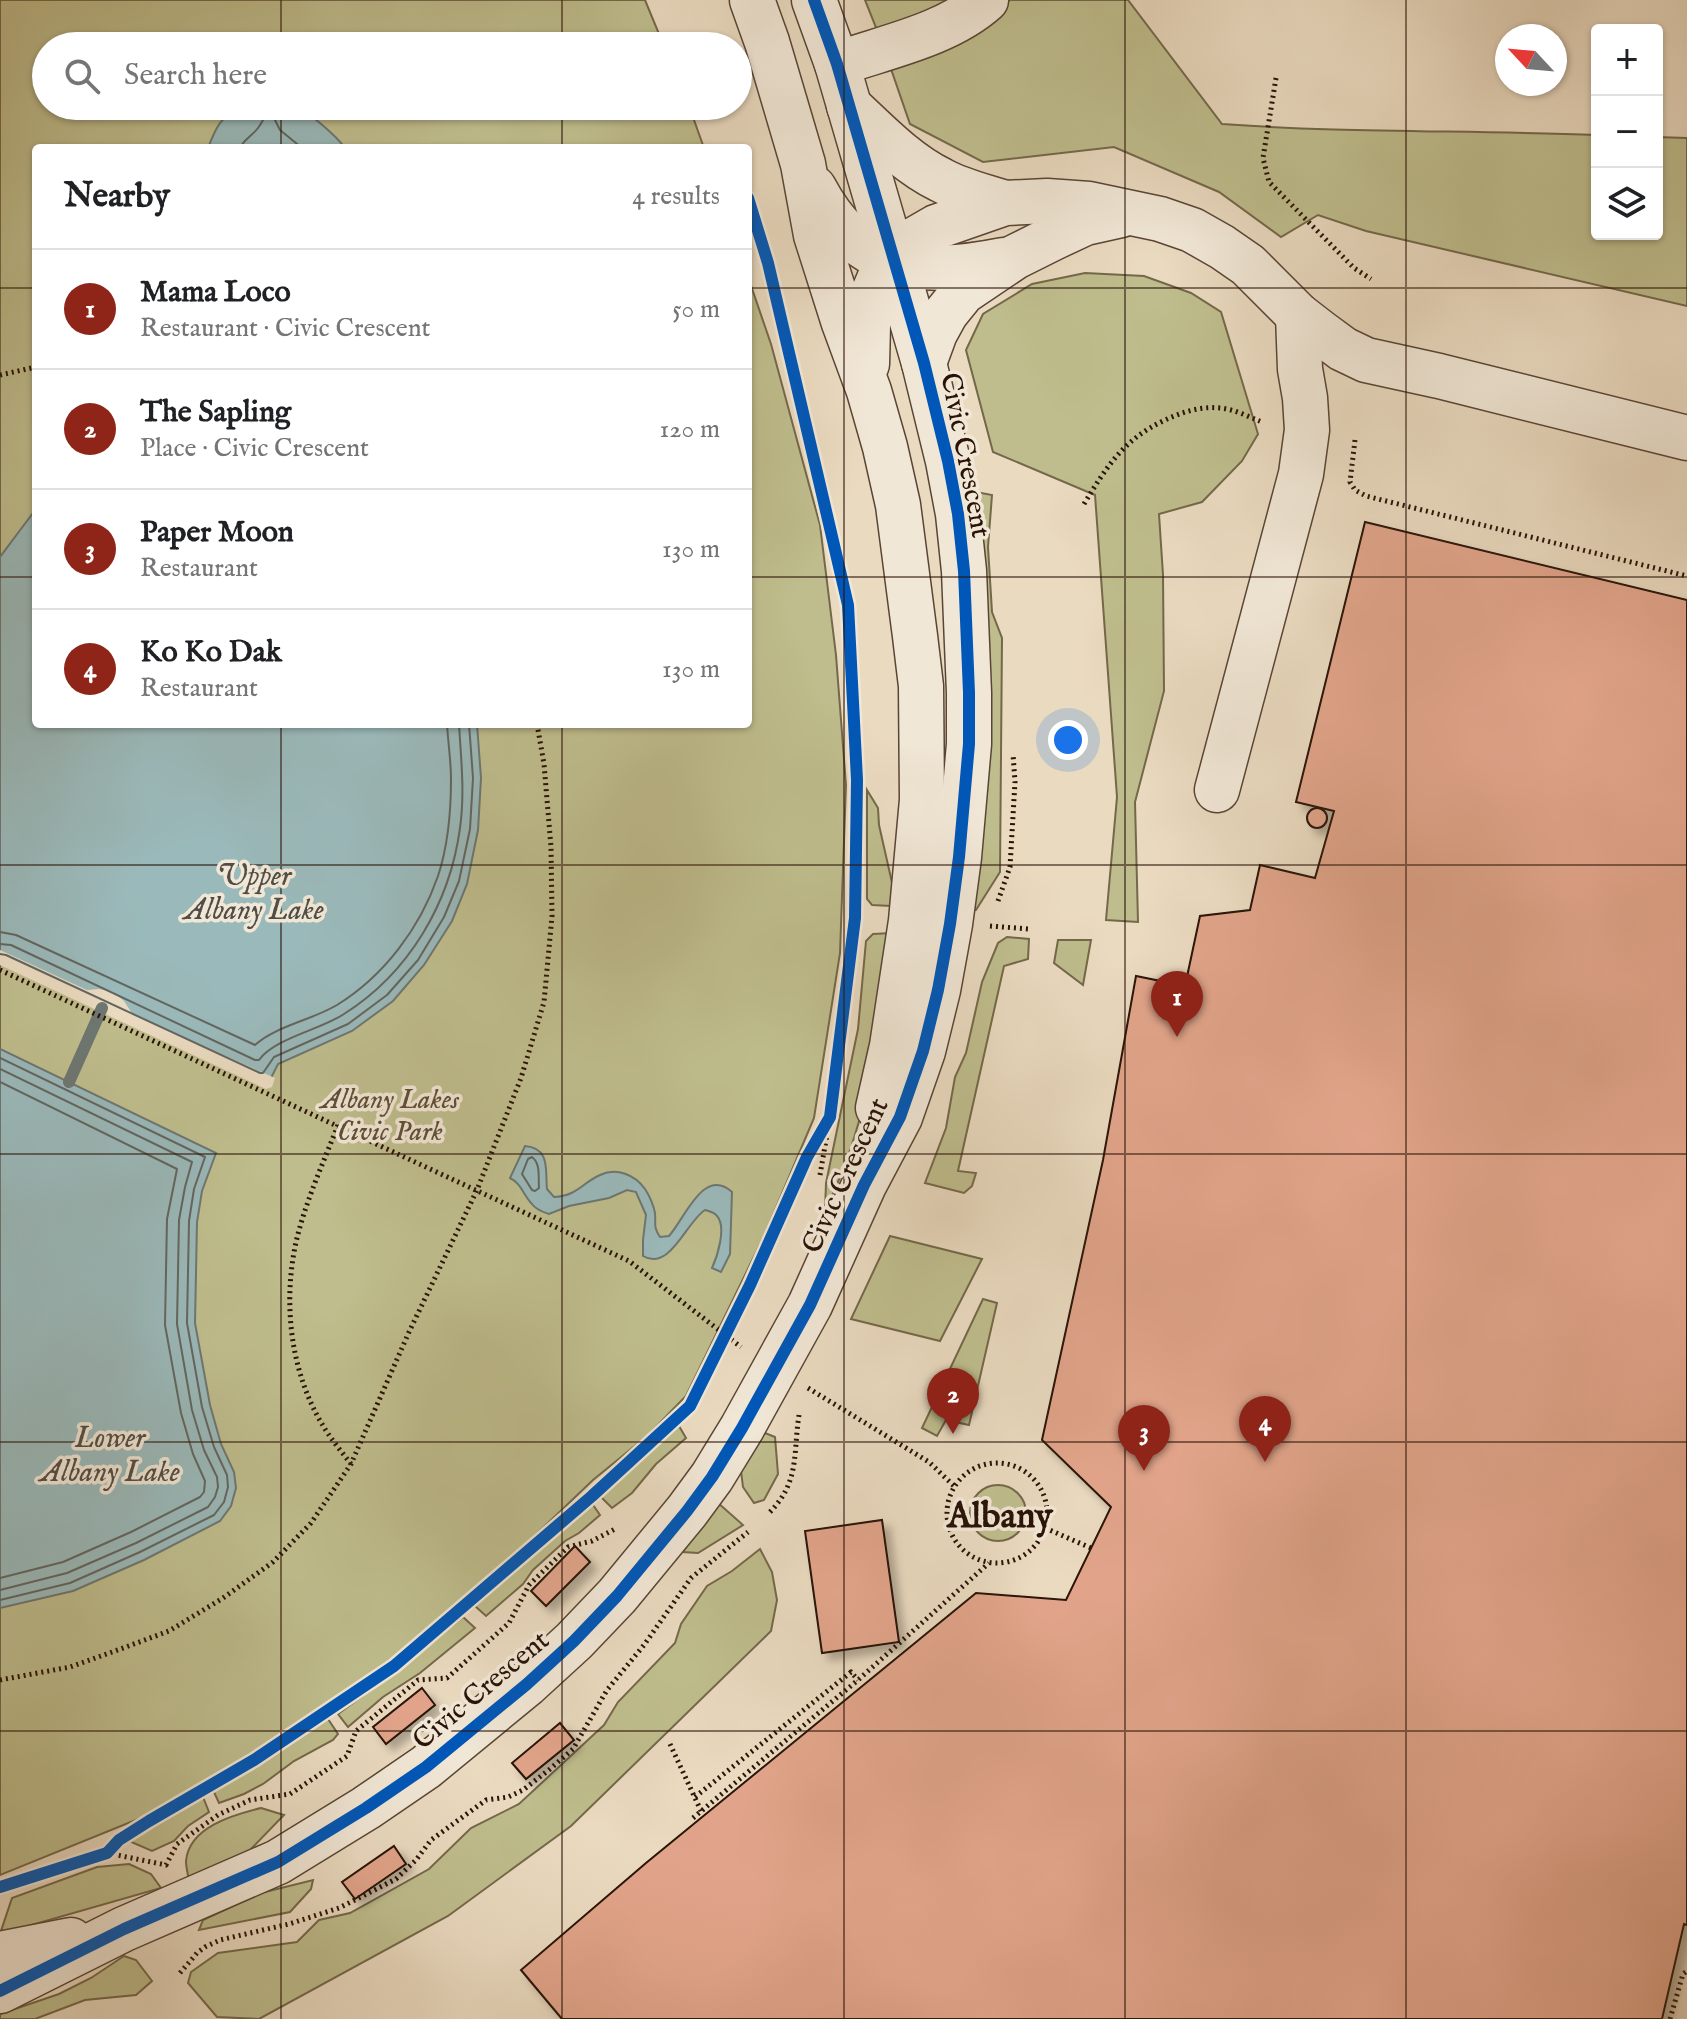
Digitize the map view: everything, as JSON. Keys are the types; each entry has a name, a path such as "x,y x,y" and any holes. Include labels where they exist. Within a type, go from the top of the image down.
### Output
{"street":[{"name":"Civic Crescent","path":"752,0 803,164 816,235 869,391 898,505 921,686 922,800 911,921 892,1046 864,1185"},
{"name":"Civic Crescent","path":"0,1991 124,1929 278,1862 426,1767 527,1684 617,1596 687,1511 719,1465 797,1384 810,1305 864,1185 900,1117 923,1051 950,924 969,744 967,625 958,514 948,461 924,363 837,64 814,0"},
{"path":"837,64 937,30 972,12 986,0"},
{"path":"849,106 910,160 939,180 1005,203"},
{"path":"803,164 824,208 838,227 875,254 912,267 933,269 973,266 1015,257"},
{"path":"869,391 866,350 872,296 880,277 910,242 936,227 1005,203 1047,201 1089,204 1131,212 1192,230 1248,265 1298,315 1343,349 1366,360 1687,438"},
{"path":"924,363 935,333 963,292 1015,257 1085,223 1131,212"},
{"path":"1217,790 1301,474 1307,430 1298,315"},
{"name":"Civic Crescent","path":"0,1954 124,1929"}],"path":[{"path":"1276,78 1263,158 1269,182 1354,268 1371,279"},
{"path":"0,375 32,368"},
{"path":"1084,504 1124,447 1145,430 1178,414 1221,408 1262,422"},
{"path":"1355,440 1350,482 1355,490 1366,496 1687,576"},
{"path":"0,1680 70,1667 115,1651 169,1631 223,1598 273,1562 311,1523 351,1464 409,1332 477,1190 521,1078 544,1002 552,916 551,847 538,728"},
{"path":"977,926 1029,929"},
{"path":"0,970 629,1261 722,1342 929,1462 954,1486"},
{"path":"818,1188 832,1101"},
{"path":"815,1144 830,1117"},
{"path":"338,1125 312,1190 298,1237 292,1278 291,1325 307,1395 323,1425 351,1464"},
{"path":"722,1342 732,1322"},
{"path":"770,1512 782,1499 794,1472 801,1403"},
{"path":"998,1462 1015,1465 1030,1474 1041,1488 1047,1504 1045,1528 1031,1550 1018,1559 989,1563 972,1557 960,1548 951,1535 947,1520 948,1503 954,1486 965,1473 981,1465 998,1462"},
{"path":"91,1858 107,1853 166,1865 177,1844 218,1815 250,1800 290,1794 347,1756 356,1731 418,1680 447,1678 509,1623 529,1585 568,1547 592,1541 620,1526"},
{"path":"1045,1528 1091,1548"},
{"path":"180,1973 197,1953 220,1940 289,1924 339,1908 396,1879 431,1840 486,1800 515,1793 541,1776 573,1749 607,1690 644,1645 691,1578 748,1532"},
{"path":"693,1818 858,1680 989,1563"},
{"path":"695,1797 851,1672 858,1680"},
{"path":"670,1744 701,1811"},
{"path":"107,1853 119,1840"},
{"path":"1670,2019 1683,1974 1687,1971"}],"green space":[{"name":"Albany Lakes Civic Park","path":"0,0 645,0 658,32 32,32 32,120 694,120 703,144 32,144 32,728 752,728 752,289 771,344 820,525 836,655 846,785 840,953 814,1118 764,1236 686,1396 647,1436 593,1480 458,1609 315,1718 158,1811 0,1875"},
{"path":"865,0 955,0 881,40"},
{"path":"1010,0 1128,0 1222,124 1591,135 1591,240 1663,240 1663,137 1687,138 1687,306 1366,231 1318,215 1281,237 1219,192 1114,147 983,162 910,124 890,66 968,33"},
{"path":"1085,273 1144,276 1191,293 1221,312 1258,434 1242,461 1202,502 1159,514 1164,691 1135,802 1138,922 1106,920 1117,797 1095,495 993,452 966,350 983,314 1032,284"},
{"path":"976,492 992,495 988,547 992,612 1002,638 1000,872 976,910 963,909 982,558"},
{"path":"867,790 878,808 893,887 891,906 872,905 867,899"},
{"path":"892,933 877,1040 862,1110 840,1178 825,1210 826,1183 858,1029 866,941 873,934"},
{"path":"1007,937 1029,939 1028,959 1004,966 958,1171 976,1173 972,1186 964,1193 925,1183 946,1128 955,1077 966,1053 982,982 998,943"},
{"path":"1058,940 1091,940 1083,985 1054,963"},
{"path":"890,1236 982,1259 940,1341 851,1319"},
{"path":"983,1299 997,1303 969,1425 946,1420 937,1436 922,1428"},
{"path":"679,1426 686,1438 656,1464 632,1493 612,1508 599,1495"},
{"path":"765,1433 775,1437 778,1474 764,1500 754,1503 743,1487 741,1471"},
{"path":"998,1485 1018,1493 1026,1513 1018,1533 998,1541 978,1533 970,1513 978,1493"},
{"path":"591,1502 600,1515 565,1541 486,1616 475,1606 542,1548"},
{"path":"717,1502 743,1525 698,1553 683,1552"},
{"path":"760,1549 772,1572 777,1600 771,1631 571,1826 448,1916 259,2019 217,2017 188,1983 191,1972 218,1953 297,1942 319,1920 350,1913 429,1869 471,1828 519,1804 604,1725 618,1702 675,1643 681,1624 707,1586"},
{"path":"463,1617 475,1628 348,1727 338,1714"},
{"path":"328,1719 338,1734 333,1740 294,1761 263,1784 219,1803 213,1790"},
{"path":"203,1797 209,1812 188,1826 174,1841 152,1851 129,1841 128,1838"},
{"path":"261,1808 284,1815 251,1849 210,1873 189,1881 186,1861 195,1839 214,1824"},
{"path":"129,1864 151,1874 161,1888 0,1934 12,1898 97,1867"},
{"path":"313,1880 311,1889 290,1912 199,1930 203,1920 261,1893"},
{"path":"124,1956 136,1960 152,1981 136,1995 85,2000 35,2019 0,2019 0,2014 59,1994 91,1978"}],"water":[{"path":"223,120 317,120 342,144 210,144"},
{"name":"Upper Albany Lake","path":"32,514 32,728 477,728 481,778 478,830 467,884 452,921 424,965 393,1001 352,1031 278,1064 270,1080 0,960 0,557"},
{"name":"Lower Albany Lake","path":"0,1049 216,1153 202,1191 197,1222 195,1323 210,1405 221,1444 234,1472 236,1488 231,1506 220,1521 144,1560 73,1591 0,1608"},
{"path":"525,1146 539,1151 543,1156 547,1189 554,1197 574,1192 606,1173 619,1172 636,1180 651,1201 660,1237 669,1236 704,1190 713,1185 732,1192 730,1254 721,1272 712,1268 720,1242 720,1221 708,1211 698,1216 669,1252 653,1259 643,1256 646,1215 636,1192 627,1190 549,1214 538,1209 510,1178"}],"pier":[{"path":"0,950 87,990 113,992 133,1015 275,1078 272,1087 266,1089 0,965"}],"building":[{"path":"1365,522 1687,600 1687,1925 1684,1924 1662,2019 562,2019 521,1970 646,1863 976,1593 1066,1600 1111,1507 1042,1440 1103,1160 1136,976 1185,986 1200,916 1250,910 1260,865 1315,878 1334,811 1296,802"},
{"path":"1317,808 1324,811 1327,818 1324,825 1317,828 1310,825 1307,818 1310,811"},
{"path":"882,1520 899,1642 822,1653 805,1531"},
{"path":"575,1546 590,1562 546,1606 531,1591"},
{"path":"422,1688 435,1705 386,1744 373,1727"},
{"path":"560,1723 574,1740 526,1779 512,1763"},
{"path":"394,1846 406,1864 355,1899 342,1882"}],"waterway":[{"path":"69,1082 102,1008"}],"cycle path":[{"path":"0,1991 124,1929 278,1862 426,1767 574,1641 617,1596 712,1477 810,1305 864,1185 900,1117 923,1051 938,990 959,857 969,744 964,571 948,461 924,363 837,64 814,0"},
{"path":"0,1887 107,1853 119,1840 254,1760 394,1666 592,1496 690,1406 750,1285 807,1157 830,1117 855,918 857,780 848,605 768,263 752,211"}],"place":[{"name":"Mama Loco","path":"1177,1037"},
{"name":"The Sapling","path":"953,1434"},
{"name":"Ko Ko Dak","path":"1265,1462"},
{"name":"Paper Moon","path":"1144,1471"}],"district":[{"name":"Albany","path":"1000,1514"}]}
